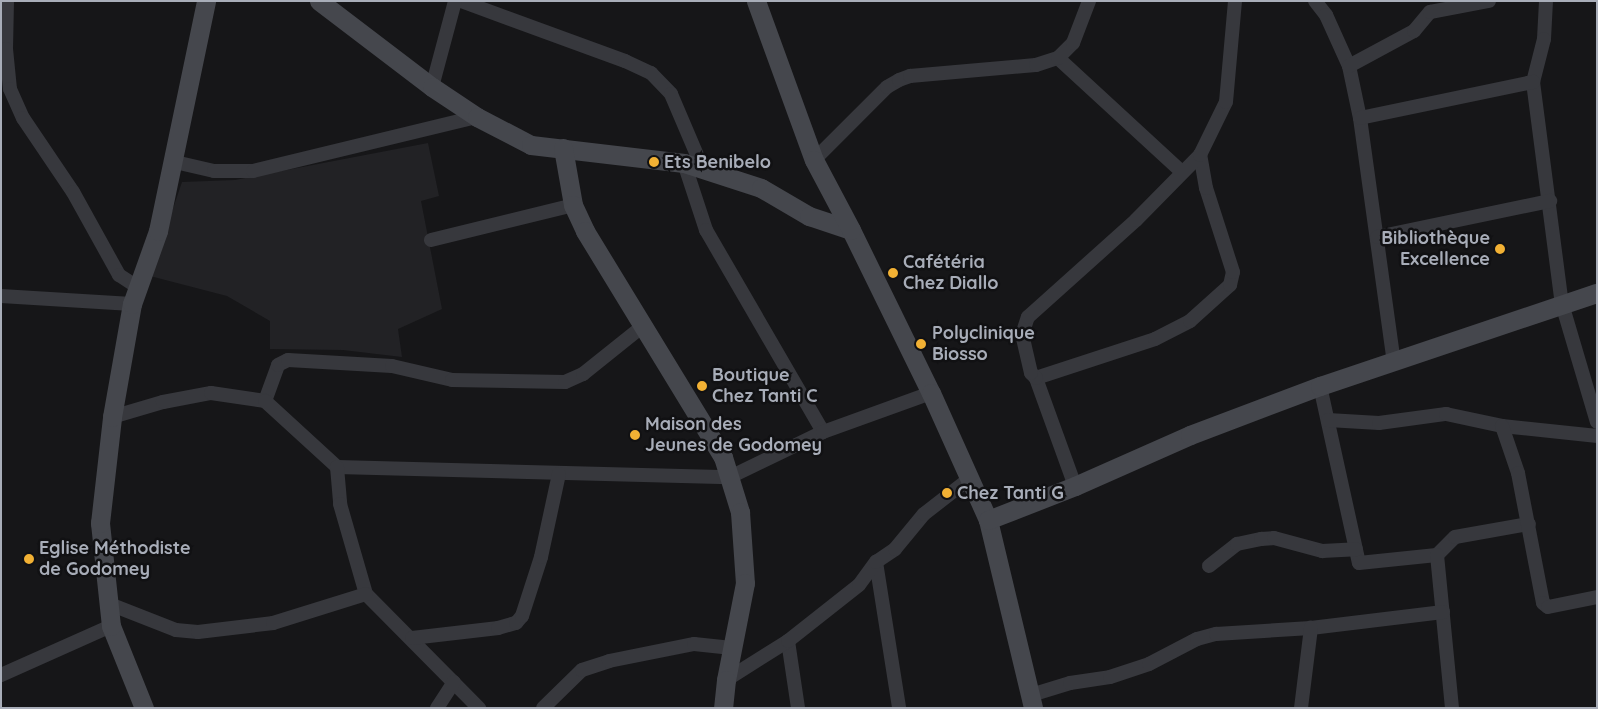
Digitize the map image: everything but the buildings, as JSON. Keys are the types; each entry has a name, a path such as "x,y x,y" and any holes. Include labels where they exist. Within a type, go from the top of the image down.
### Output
{"main road":[{"path":"144,708 111,626 107,603 100,523 112,417 135,296 150,260 174,162 206,1"},
{"path":"319,1 432,87 477,118 531,145 684,162 761,188 809,216 851,230"},
{"path":"757,2 814,160 851,230 931,393 988,520 1032,702"},
{"path":"563,148 573,205 597,254 723,457 730,477 740,512 746,557 742,604 726,680 724,708"},
{"path":"988,520 1075,486 1190,435 1320,386 1597,293"}],"street":[{"path":"7,1 6,49 10,90 23,118 73,192 118,275 135,296"},
{"path":"432,87 455,1"},
{"path":"461,1 625,61 651,73 671,94 703,169"},
{"path":"814,160 887,87 899,80 910,76 1036,65 1058,58 1073,43 1090,1"},
{"path":"1075,486 1036,378 1025,354 1022,334 1028,317 1136,220 1181,171 1200,155 1226,102 1235,1"},
{"path":"1315,1 1326,15 1349,66 1360,118 1394,362"},
{"path":"1349,66 1414,31 1427,7 1489,1"},
{"path":"1546,1 1544,39 1533,82 1562,304 1597,422"},
{"path":"1058,58 1181,171"},
{"path":"1360,118 1533,82"},
{"path":"174,162 214,171 253,170 477,118"},
{"path":"1036,378 1155,339 1190,321 1230,286 1233,272 1206,188 1200,155"},
{"path":"684,162 706,230 823,432"},
{"path":"1377,237 1550,201"},
{"path":"431,240 573,205"},
{"path":"1,296 135,296"},
{"path":"265,401 278,365 288,360 392,366 452,380 565,382 583,374 643,326"},
{"path":"1320,386 1359,563 1437,555 1455,537 1529,524"},
{"path":"112,417 163,402 210,393 265,401 337,467 345,527 366,594 412,638 479,708"},
{"path":"337,467 730,477 823,432 931,393"},
{"path":"1328,420 1379,423 1446,414 1502,426 1597,436"},
{"path":"1502,426 1518,473 1543,603 1548,607 1597,597"},
{"path":"412,638 498,628 516,622 522,616 541,557 559,474"},
{"path":"726,680 788,641 859,585 876,562 895,549 924,514 969,478"},
{"path":"1209,566 1237,544 1261,539 1274,538 1322,551 1356,549"},
{"path":"1437,555 1452,708"},
{"path":"876,562 900,708"},
{"path":"107,603 176,630 198,632 272,623 366,594"},
{"path":"1032,702 1070,683 1118,674 1149,664 1197,639 1216,634 1312,628 1442,612"},
{"path":"1,674 111,626"},
{"path":"1302,708 1312,628"},
{"path":"788,641 798,708"},
{"path":"543,708 582,670 609,661 694,644 732,648"},
{"path":"437,708 454,682"}],"shaded area":[{"path":"428,143 439,196 421,201 442,309 398,329 402,357 343,350 270,349 270,321 227,296 150,276 182,182 235,180"}],"place":[{"name":"Ets Benibelo","path":"654,162"},
{"name":"Bibliothèque Excellence","path":"1500,249"},
{"name":"Cafétéria Chez Diallo","path":"893,273"},
{"name":"Polyclinique Biosso","path":"921,344"},
{"name":"Boutique Chez Tanti C","path":"702,386"},
{"name":"Maison des Jeunes de Godomey","path":"635,435"},
{"name":"Chez Tanti G","path":"947,493"},
{"name":"Eglise Méthodiste de Godomey","path":"29,559"}]}
